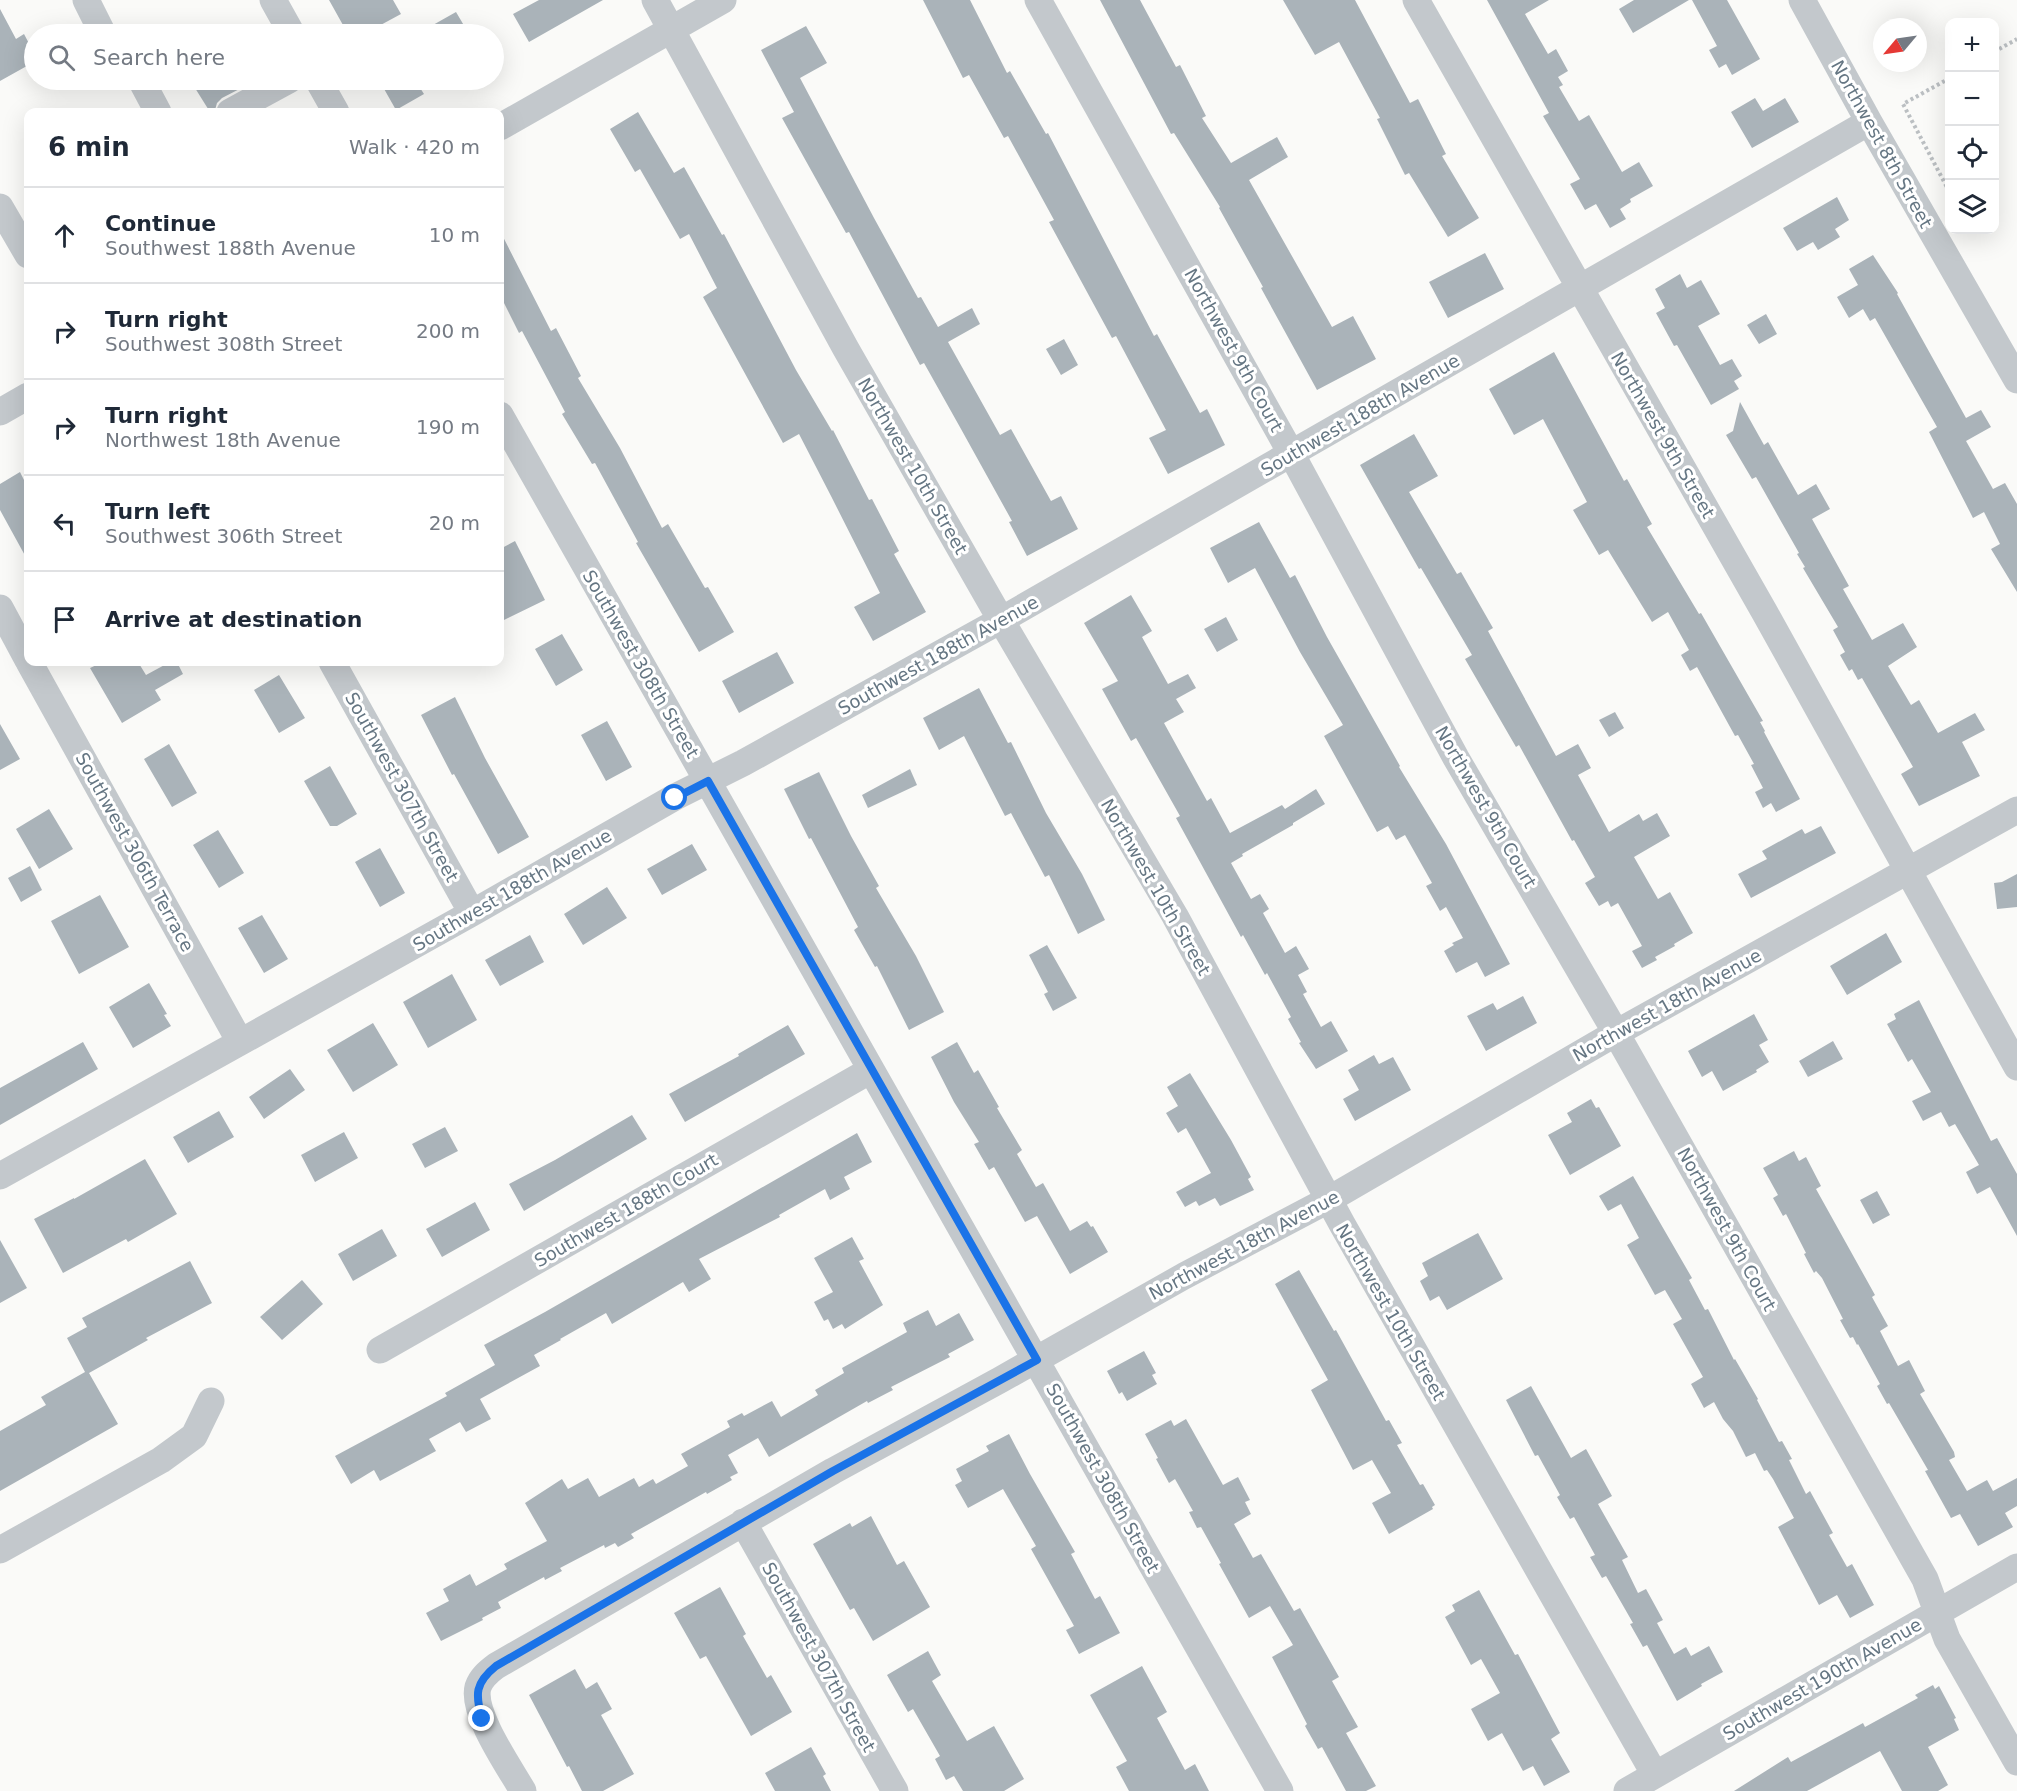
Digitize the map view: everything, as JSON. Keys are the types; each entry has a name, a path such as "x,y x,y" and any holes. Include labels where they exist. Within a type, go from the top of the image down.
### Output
{"street":[{"path":"86,0 98,24"},
{"path":"273,0 286,24"},
{"name":"Northwest 10th Street","path":"655,0 846,349 1001,620 1175,916 1328,1200 1655,1775"},
{"path":"504,125 723,0"},
{"name":"Northwest 9th Court","path":"1038,0 1292,455 1456,758 1616,1033 1925,1579 1947,1639 2017,1762"},
{"name":"Northwest 9th Street","path":"1416,0 1766,613 2017,1066"},
{"name":"Northwest 8th Street","path":"1802,0 2017,380"},
{"path":"146,90 156,108"},
{"path":"237,108 271,90"},
{"path":"324,90 334,108"},
{"name":"Southwest 188th Avenue","path":"0,1176 472,914 664,803 1001,620 1869,122"},
{"path":"0,207 18,239"},
{"path":"0,412 24,398"},
{"name":"Southwest 308th Street","path":"504,422 1280,1791"},
{"name":"Southwest 306th Terrace","path":"0,608 24,652"},
{"name":"Southwest 306th Terrace","path":"32,666 240,1042"},
{"name":"Southwest 307th Street","path":"334,666 472,914"},
{"name":"Northwest 18th Avenue","path":"523,1791 482,1719 477,1701 478,1687 485,1675 496,1666 833,1471 1037,1360 1184,1276 1328,1200 1616,1033 2017,810"},
{"name":"Southwest 188th Court","path":"380,1350 871,1070"},
{"path":"0,1550 161,1460 194,1436 212,1401"},
{"name":"Southwest 307th Street","path":"743,1522 895,1791"},
{"name":"Southwest 190th Avenue","path":"1627,1791 2017,1567"}],"path":[{"path":"1999,50 2017,39"},
{"path":"1945,81 1903,104 1945,184"}],"building":[{"path":"329,0 393,0 401,14 382,24 342,24"},
{"path":"539,0 603,0 529,42 513,14"},
{"path":"923,0 970,0 1007,73 1010,71 1046,134 1048,133 1154,336 1157,334 1200,413 1207,409 1225,445 1168,474 1149,438 1166,430 1116,336 1112,338 1049,222 1054,220 1008,136 1004,138 969,75 963,78"},
{"path":"1100,0 1140,0 1176,67 1180,65 1206,116 1202,118 1231,163 1277,137 1288,157 1249,180 1332,327 1353,316 1376,359 1317,390 1220,207 1174,133 1171,134"},
{"path":"1283,0 1355,0 1410,103 1418,99 1446,154 1442,156 1479,218 1448,237 1409,173 1405,175 1377,119 1380,118 1339,42 1315,55"},
{"path":"1487,0 1549,0 1525,14 1548,54 1556,49 1568,71 1558,77 1563,85 1559,87 1579,121 1589,115 1622,172 1639,162 1653,186 1630,199 1631,202 1620,209 1626,219 1610,228 1596,204 1585,210 1570,184 1580,179 1543,116 1549,113"},
{"path":"1634,0 1689,0 1633,33 1619,9"},
{"path":"1692,0 1727,0 1760,59 1732,75 1726,64 1719,68 1709,50 1717,46"},
{"path":"0,9 16,39 24,34 24,68 0,81"},
{"path":"456,12 463,24 435,24"},
{"path":"806,26 827,63 800,78 874,218 918,298 921,297 938,327 972,308 980,324 948,342 1000,435 1011,429 1051,501 1061,496 1078,529 1027,556 1009,522 1012,521 961,429 924,363 920,365 849,232 846,233 782,118 794,112 761,50"},
{"path":"196,90 238,90 222,98 216,108 208,108"},
{"path":"385,90 421,90 424,94 400,108 395,108"},
{"path":"1755,98 1763,111 1785,98 1799,122 1752,148 1731,112"},
{"path":"638,112 674,173 684,167 722,235 724,234 796,370 833,430 869,500 872,499 899,551 894,554 926,612 873,641 854,607 880,593 831,496 799,434 783,443 703,297 717,288 689,234 680,239 640,169 635,172 610,129"},
{"path":"1837,197 1849,220 1835,229 1840,237 1818,250 1813,242 1797,251 1783,228"},
{"path":"504,239 551,331 556,328 581,376 578,378 620,448 662,528 668,524 705,588 708,587 734,632 699,652 636,543 638,542 595,463 592,464 562,414 565,412 522,331 519,333 504,303"},
{"path":"1485,253 1504,289 1448,318 1429,282"},
{"path":"1873,255 1898,293 1966,418 1981,410 1991,427 1966,441 1993,489 2005,483 2017,504 2017,592 1991,549 2000,544 1984,512 1973,518 1929,432 1937,427 1875,318 1870,321 1863,309 1849,318 1837,297 1858,285 1849,269"},
{"path":"1680,274 1687,288 1701,280 1720,314 1698,326 1720,365 1732,359 1742,376 1734,381 1739,389 1711,405 1656,313 1665,308 1655,289"},
{"path":"1766,314 1777,334 1759,344 1747,325"},
{"path":"1064,339 1078,365 1061,375 1046,349"},
{"path":"1554,352 1624,481 1627,479 1652,524 1647,527 1699,614 1701,613 1763,721 1760,722 1764,732 1800,799 1776,812 1771,803 1763,808 1755,792 1763,788 1751,765 1754,764 1738,735 1735,736 1697,667 1690,671 1681,655 1689,650 1668,612 1652,622 1608,550 1599,555 1573,510 1587,502 1543,419 1514,435 1489,389"},
{"path":"1740,402 1764,445 1768,442 1798,495 1816,484 1830,509 1812,519 1849,586 1843,589 1872,640 1903,623 1917,647 1888,666 1911,705 1919,700 1938,733 1975,713 1985,730 1962,742 1980,776 1919,806 1901,774 1913,767 1862,678 1858,680 1852,669 1849,671 1840,655 1845,652 1833,630 1838,627 1803,568 1805,567 1797,554 1799,553 1756,477 1752,479 1726,435 1733,431"},
{"path":"1414,434 1438,476 1409,492 1457,574 1461,572 1493,628 1488,631 1556,756 1578,744 1591,768 1578,775 1609,832 1639,814 1643,821 1657,813 1670,836 1634,857 1658,899 1670,892 1693,933 1655,957 1657,960 1642,968 1632,951 1642,946 1618,903 1611,907 1608,901 1599,906 1585,883 1595,877 1574,840 1572,841 1519,745 1516,747 1465,659 1472,655 1421,568 1419,569 1360,465"},
{"path":"20,472 24,480 24,554 0,510 0,484"},
{"path":"1259,522 1290,578 1295,575 1399,767 1446,844 1510,964 1485,977 1477,962 1456,973 1444,951 1454,945 1452,943 1463,938 1446,907 1440,911 1426,886 1432,883 1405,835 1396,840 1388,826 1377,832 1324,736 1343,725 1300,652 1255,568 1228,583 1210,548"},
{"path":"515,541 545,600 504,620 504,547"},
{"path":"1131,595 1152,631 1142,637 1168,684 1188,674 1196,688 1176,699 1184,712 1164,723 1207,801 1211,798 1230,833 1282,805 1285,809 1316,789 1325,804 1231,863 1251,899 1260,894 1269,909 1263,913 1285,953 1296,946 1309,969 1298,975 1307,992 1303,994 1321,1027 1331,1021 1348,1051 1316,1069 1299,1043 1301,1042 1288,1019 1291,1017 1267,973 1265,975 1243,935 1241,937 1176,818 1180,816 1136,738 1131,741 1102,689 1118,681 1084,623"},
{"path":"1226,617 1238,640 1217,652 1204,629"},
{"path":"562,634 583,670 556,686 535,649"},
{"path":"777,652 794,683 739,713 722,681"},
{"path":"94,666 140,666 146,675 163,666 179,666 183,674 155,690 161,700 122,723 90,668"},
{"path":"279,675 305,718 279,733 254,690"},
{"path":"979,688 1008,743 1011,742 1046,813 1082,874 1105,920 1078,934 1049,875 1045,877 1011,813 1005,816 964,736 939,750 923,718"},
{"path":"455,697 485,758 529,837 498,854 454,774 452,775 421,715"},
{"path":"1615,712 1624,728 1609,737 1599,720"},
{"path":"607,721 632,767 606,781 581,735"},
{"path":"0,724 20,759 0,770"},
{"path":"169,744 197,793 172,807 144,759"},
{"path":"330,766 357,814 337,826 330,826 304,781"},
{"path":"910,769 917,785 868,808 862,795"},
{"path":"819,772 879,886 876,888 916,956 944,1012 909,1030 877,966 875,967 854,930 858,927 784,789"},
{"path":"49,809 73,849 39,869 16,829"},
{"path":"1821,826 1836,853 1751,898 1738,874 1767,859 1762,851 1802,829 1805,834"},
{"path":"218,830 244,873 219,888 193,845"},
{"path":"692,844 707,870 662,895 647,869"},
{"path":"380,848 405,893 380,907 355,862"},
{"path":"30,866 42,890 21,902 8,878"},
{"path":"2017,874 2017,907 1997,909 1994,883 2002,882"},
{"path":"607,887 627,918 583,945 564,914"},
{"path":"100,895 129,947 79,974 51,921"},
{"path":"262,915 288,959 264,973 238,928"},
{"path":"1886,933 1902,962 1847,995 1830,966"},
{"path":"530,935 544,962 500,986 485,960"},
{"path":"1047,945 1077,998 1053,1011 1044,994 1048,992 1029,955"},
{"path":"452,974 477,1020 428,1048 403,1002"},
{"path":"149,983 167,1014 164,1015 171,1026 133,1048 109,1007"},
{"path":"1523,996 1537,1023 1486,1051 1467,1016 1493,1003 1497,1010"},
{"path":"1919,1000 1991,1141 1997,1138 2017,1174 2017,1236 1990,1187 1977,1194 1966,1172 1979,1165 1955,1124 1949,1127 1941,1112 1923,1121 1912,1101 1931,1092 1912,1059 1908,1062 1887,1024 1896,1019 1894,1014"},
{"path":"1754,1014 1768,1040 1759,1045 1769,1062 1756,1070 1757,1072 1723,1091 1712,1071 1702,1077 1688,1051"},
{"path":"373,1023 398,1065 353,1092 327,1050"},
{"path":"788,1025 805,1054 685,1122 669,1094 739,1056 738,1054"},
{"path":"1833,1041 1843,1059 1808,1077 1799,1061"},
{"path":"83,1042 98,1069 0,1125 0,1088"},
{"path":"957,1042 974,1073 978,1070 999,1107 997,1108 1022,1150 1017,1154 1036,1187 1043,1183 1070,1231 1087,1221 1091,1227 1093,1226 1108,1252 1070,1274 1037,1216 1025,1222 994,1167 989,1170 974,1144 979,1142 954,1102 931,1057"},
{"path":"1374,1055 1379,1064 1393,1057 1411,1090 1355,1121 1343,1099 1359,1090 1348,1070"},
{"path":"290,1069 305,1090 264,1119 249,1097"},
{"path":"1190,1073 1231,1140 1251,1177 1248,1179 1254,1190 1220,1206 1215,1198 1199,1206 1196,1201 1185,1207 1176,1192 1211,1173 1186,1128 1178,1133 1166,1113 1178,1106 1167,1087"},
{"path":"1591,1099 1596,1108 1599,1107 1621,1146 1570,1175 1548,1135 1572,1122 1567,1113"},
{"path":"219,1111 234,1137 188,1163 173,1137"},
{"path":"632,1115 647,1139 524,1211 509,1184"},
{"path":"445,1127 458,1151 425,1168 412,1144"},
{"path":"344,1132 358,1158 315,1182 301,1155"},
{"path":"857,1133 872,1162 844,1177 850,1189 830,1200 825,1189 779,1215 780,1217 699,1259 711,1279 689,1292 683,1282 612,1324 606,1313 560,1339 534,1355 540,1366 480,1399 491,1419 466,1432 460,1422 429,1439 436,1451 380,1481 374,1470 351,1484 335,1456 447,1396 445,1393 495,1365 484,1345"},
{"path":"1794,1151 1799,1161 1806,1157 1821,1186 1816,1189 1875,1295 1872,1297 1888,1326 1880,1331 1898,1366 1909,1360 1925,1391 1920,1394 1954,1452 1955,1457 1949,1460 1967,1491 1987,1480 1993,1491 2017,1478 2017,1506 2005,1513 2013,1527 1978,1546 1960,1514 1951,1518 1925,1471 1928,1470 1877,1386 1880,1384 1858,1344 1853,1337 1850,1338 1840,1320 1843,1319 1822,1278 1816,1271 1814,1273 1786,1214 1783,1216 1773,1198 1778,1195 1763,1168"},
{"path":"145,1159 177,1214 128,1242 126,1239 63,1273 34,1219"},
{"path":"1633,1176 1692,1278 1689,1280 1705,1310 1708,1309 1734,1360 1758,1399 1779,1442 1782,1441 1792,1459 1789,1460 1806,1494 1810,1491 1833,1533 1829,1535 1847,1567 1852,1564 1874,1605 1850,1618 1837,1595 1819,1605 1778,1527 1794,1518 1773,1479 1767,1470 1764,1471 1755,1453 1746,1457 1733,1431 1714,1402 1704,1408 1691,1384 1703,1377 1673,1324 1682,1319 1665,1290 1655,1295 1627,1245 1639,1238 1621,1204 1608,1211 1599,1196"},
{"path":"1877,1191 1890,1215 1873,1224 1860,1200"},
{"path":"475,1202 490,1230 442,1257 426,1229"},
{"path":"382,1229 397,1256 353,1281 338,1254"},
{"path":"1478,1233 1503,1279 1447,1310 1439,1296 1430,1301 1420,1281 1428,1276 1422,1263"},
{"path":"852,1237 864,1259 859,1261 883,1305 845,1329 842,1324 833,1329 828,1319 824,1321 814,1302 833,1292 814,1258"},
{"path":"0,1240 27,1288 0,1303"},
{"path":"190,1261 212,1303 146,1338 148,1340 89,1373 118,1424 0,1491 0,1431 46,1405 41,1397 85,1372 67,1338 87,1327 82,1318"},
{"path":"1299,1270 1334,1331 1336,1330 1386,1421 1389,1420 1402,1443 1397,1445 1420,1485 1423,1484 1435,1505 1433,1509 1389,1534 1372,1503 1391,1493 1372,1460 1353,1470 1311,1390 1328,1380 1275,1284"},
{"path":"302,1280 323,1304 282,1340 260,1317"},
{"path":"928,1310 936,1326 959,1313 974,1340 948,1354 950,1357 891,1387 893,1390 868,1403 867,1401 769,1457 758,1438 728,1455 738,1473 730,1477 732,1480 631,1534 634,1538 618,1547 615,1543 605,1548 604,1545 560,1568 562,1571 545,1580 544,1577 498,1602 501,1608 482,1618 483,1620 441,1641 426,1613 449,1601 443,1589 470,1574 476,1586 507,1569 504,1564 547,1541 525,1503 562,1479 568,1489 588,1478 599,1497 634,1478 639,1487 653,1479 656,1484 688,1466 681,1454 730,1427 727,1421 742,1413 744,1416 772,1401 781,1417 818,1395 815,1390 844,1373 842,1368 907,1332 903,1323"},
{"path":"1144,1351 1156,1373 1152,1375 1157,1384 1127,1401 1122,1392 1119,1394 1107,1371"},
{"path":"1531,1386 1571,1458 1586,1449 1612,1496 1598,1504 1628,1557 1622,1560 1638,1593 1646,1589 1663,1620 1657,1623 1674,1654 1686,1647 1691,1656 1709,1646 1723,1672 1677,1701 1647,1645 1643,1647 1630,1624 1633,1623 1606,1576 1602,1578 1590,1557 1595,1555 1574,1517 1570,1519 1557,1497 1560,1495 1538,1455 1535,1456 1506,1400"},
{"path":"1186,1419 1223,1485 1238,1477 1250,1500 1245,1502 1251,1514 1234,1524 1253,1558 1261,1554 1294,1611 1300,1608 1339,1677 1332,1681 1358,1727 1346,1733 1376,1786 1366,1791 1346,1791 1322,1747 1318,1749 1305,1726 1307,1724 1272,1657 1293,1645 1270,1606 1249,1618 1201,1527 1197,1528 1189,1512 1193,1511 1175,1479 1169,1483 1156,1459 1158,1458 1145,1434 1171,1420 1174,1426"},
{"path":"1009,1434 1075,1552 1071,1554 1095,1599 1100,1596 1120,1633 1079,1654 1066,1630 1074,1626 1031,1549 1036,1546 1003,1489 968,1508 955,1485 962,1481 956,1469 989,1451 986,1446"},
{"path":"871,1516 897,1565 904,1561 930,1607 873,1641 854,1608 850,1610 813,1544 850,1523 852,1527"},
{"path":"720,1587 746,1634 743,1636 767,1678 771,1675 792,1712 751,1736 706,1656 700,1659 674,1613"},
{"path":"1479,1590 1515,1655 1518,1654 1560,1733 1551,1739 1570,1772 1544,1786 1533,1766 1523,1771 1502,1733 1488,1741 1471,1709 1500,1693 1481,1659 1471,1665 1445,1617 1455,1611 1452,1605"},
{"path":"928,1651 941,1675 932,1681 967,1741 994,1726 1024,1779 1004,1791 963,1791 954,1776 946,1780 935,1759 940,1756 913,1709 908,1712 887,1675"},
{"path":"1142,1666 1167,1712 1157,1718 1185,1770 1195,1764 1209,1791 1129,1791 1116,1767 1127,1761 1090,1695"},
{"path":"575,1669 586,1689 597,1682 612,1709 601,1715 634,1774 603,1791 582,1791 529,1695"},
{"path":"1933,1685 1935,1689 1939,1686 1956,1718 1954,1719 1959,1730 1928,1747 1948,1785 1938,1791 1902,1791 1880,1751 1807,1791 1734,1791 1788,1757 1791,1762 1863,1723 1865,1727 1918,1698 1915,1695"},
{"path":"811,1747 826,1774 823,1776 831,1791 775,1791 765,1773"}],"route":[{"path":"482,1719 477,1701 478,1687 485,1675 496,1666 833,1471 1037,1360 708,781 675,798"}]}
